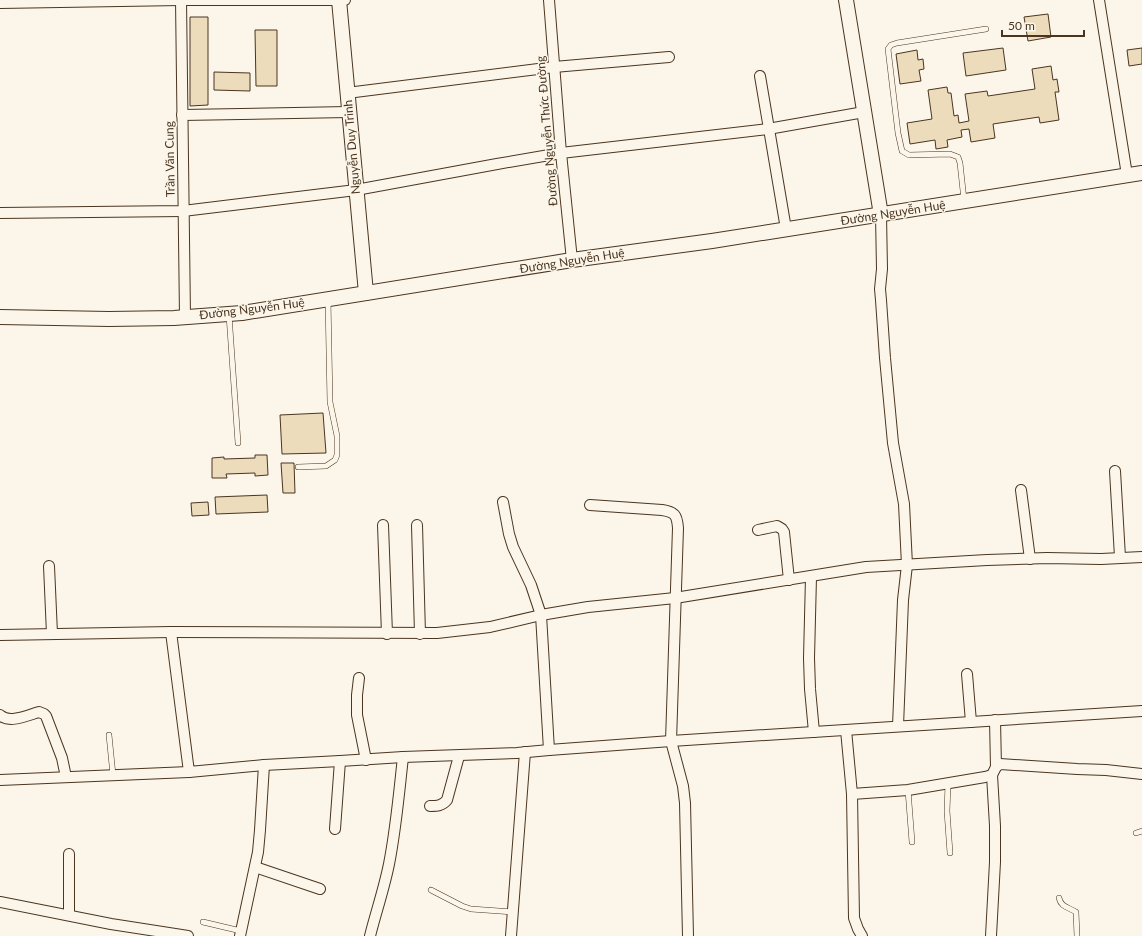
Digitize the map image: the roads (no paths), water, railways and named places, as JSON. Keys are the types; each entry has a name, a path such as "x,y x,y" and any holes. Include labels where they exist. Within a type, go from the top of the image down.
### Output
{"street":[{"path":"0,3 181,0 345,0"},
{"name":"Trần Văn Cung","path":"181,0 185,317"},
{"name":"Nguyễn Duy Trinh","path":"339,0 348,112 366,293"},
{"name":"Đường Nguyễn Thức Đường","path":"549,0 561,153 572,260"},
{"path":"846,0 881,215 882,269 880,289 884,358 893,442 904,504 906,565 903,600 898,726"},
{"path":"1099,0 1127,175"},
{"path":"347,94 554,66 670,57"},
{"path":"760,76 786,229"},
{"path":"182,115 348,112"},
{"path":"0,212 183,211 356,190 561,153 768,129 864,112"},
{"name":"Đường Nguyễn Huệ","path":"0,317 101,319 185,317 242,313 572,260 712,241 1142,173"},
{"path":"1115,472 1120,557"},
{"path":"1021,490 1030,559"},
{"path":"503,502 513,547 531,585 541,615 549,750"},
{"path":"590,505 662,510 672,512 677,520 678,528 671,741 685,803 688,936"},
{"path":"383,525 387,634"},
{"path":"417,525 420,634"},
{"path":"758,530 777,526 784,532 789,580"},
{"path":"0,635 171,632 437,633 490,627 541,615 588,607 675,598 866,567 1030,559 1101,559 1142,557"},
{"path":"49,566 52,634"},
{"path":"811,577 809,658 814,732"},
{"path":"171,632 189,772"},
{"path":"967,674 971,722"},
{"path":"359,678 357,715 366,760"},
{"path":"0,780 189,772 264,764 340,762 403,757 517,753 671,741 1142,711"},
{"path":"0,715 9,719 39,712 44,714 62,758 66,777"},
{"path":"991,936 995,862 995,720"},
{"path":"846,730 852,794 854,918 862,936"},
{"path":"511,936 525,752"},
{"path":"430,806 440,806 447,800 459,756"},
{"path":"370,936 389,864 403,757"},
{"path":"335,829 340,762"},
{"path":"241,934 255,867 260,830 264,764"},
{"path":"852,794 908,790 985,777 994,771 1000,764 1106,770 1142,774"},
{"path":"69,854 69,915"},
{"path":"255,867 320,889"},
{"path":"0,902 118,925 188,936"}],"lane":[{"path":"964,201 960,163 958,158 950,154 909,155 902,151 898,132 888,49 891,45 897,43 986,29"},
{"path":"298,467 326,466 335,460 338,454 337,432 330,402 328,299"},
{"path":"229,314 238,443"},
{"path":"109,735 113,775"},
{"path":"948,784 950,853"},
{"path":"908,790 912,842"},
{"path":"1136,834 1142,831"},
{"path":"431,890 471,909 513,912"},
{"path":"1059,898 1060,903 1063,906 1076,912 1077,936"},
{"path":"203,922 241,934"}]}
